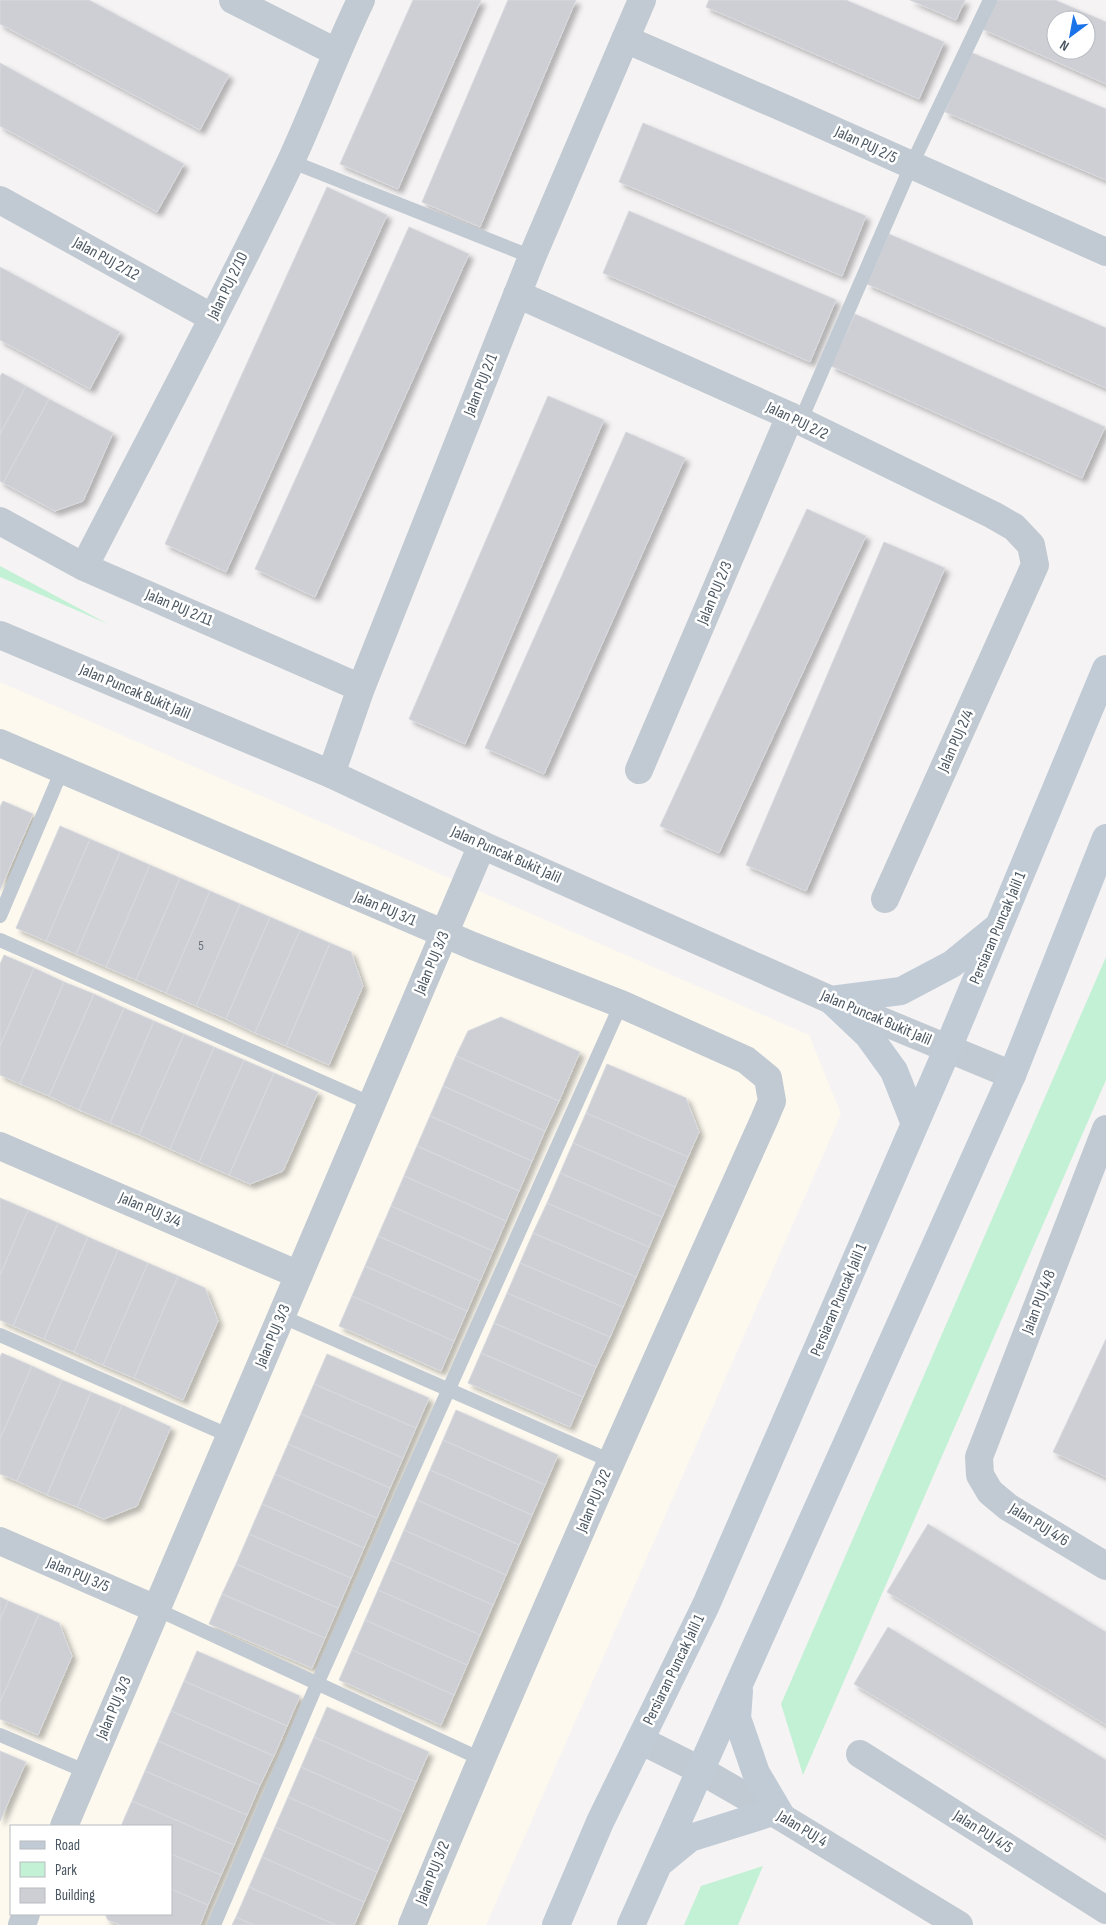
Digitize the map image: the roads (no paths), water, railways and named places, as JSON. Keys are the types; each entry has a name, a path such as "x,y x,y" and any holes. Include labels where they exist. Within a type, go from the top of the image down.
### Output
{"main road":[{"name":"Persiaran Puncak Jalil 1","path":"556,1925 600,1822 706,1605 948,1048 1106,669"},
{"path":"631,1925 1012,1074 1106,838"},
{"path":"832,1000 901,991 952,964 999,925"},
{"path":"832,1000 868,1035 894,1071 915,1124"},
{"path":"658,1864 690,1838 778,1815 756,1773 737,1718 740,1685"}],"street":[{"path":"233,0 336,52"},
{"name":"Jalan PUJ 2/10","path":"84,567 213,318 290,161 336,52 361,0"},
{"name":"Jalan PUJ 2/1","path":"331,774 361,688 517,294 642,0"},
{"name":"Jalan PUJ 2/5","path":"626,39 1106,252"},
{"name":"Jalan PUJ 2/12","path":"0,200 213,318"},
{"name":"Jalan PUJ 2/2","path":"517,294 795,419 993,515 1014,527 1031,545 1035,565 1026,583"},
{"name":"Jalan PUJ 2/3","path":"639,770 795,419"},
{"name":"Jalan PUJ 2/11","path":"0,521 84,567 361,688"},
{"name":"Jalan PUJ 2/4","path":"885,899 1026,583"},
{"name":"Jalan Puncak Bukit Jalil","path":"0,635 331,774 482,846 832,1000 1012,1074"},
{"name":"Jalan PUJ 3/1","path":"0,743 444,934 621,1004 746,1060 768,1078"},
{"name":"Jalan PUJ 3/3","path":"64,1825 482,846"},
{"name":"Jalan PUJ 3/2","path":"412,1925 481,1759 611,1461 772,1101 768,1078"},
{"name":"Jalan PUJ 4/8","path":"980,1475 979,1457 1106,1129"},
{"name":"Jalan PUJ 3/4","path":"0,1146 299,1275"},
{"name":"Jalan PUJ 4/6","path":"980,1475 990,1492 1008,1507 1106,1566"},
{"name":"Jalan PUJ 3/5","path":"0,1541 156,1609"},
{"name":"Jalan PUJ 4","path":"640,1740 700,1770 778,1815 960,1925"},
{"name":"Jalan PUJ 4/5","path":"860,1754 1106,1910"}],"lane":[{"path":"795,419 911,166 990,0"},
{"path":"290,161 532,257"},
{"path":"0,916 62,770"},
{"path":"0,940 372,1104"},
{"path":"214,1925 317,1684 621,1004"},
{"path":"281,1316 611,1461"},
{"path":"0,1335 230,1436"},
{"path":"156,1609 481,1759"},
{"path":"0,1735 87,1772"}]}
